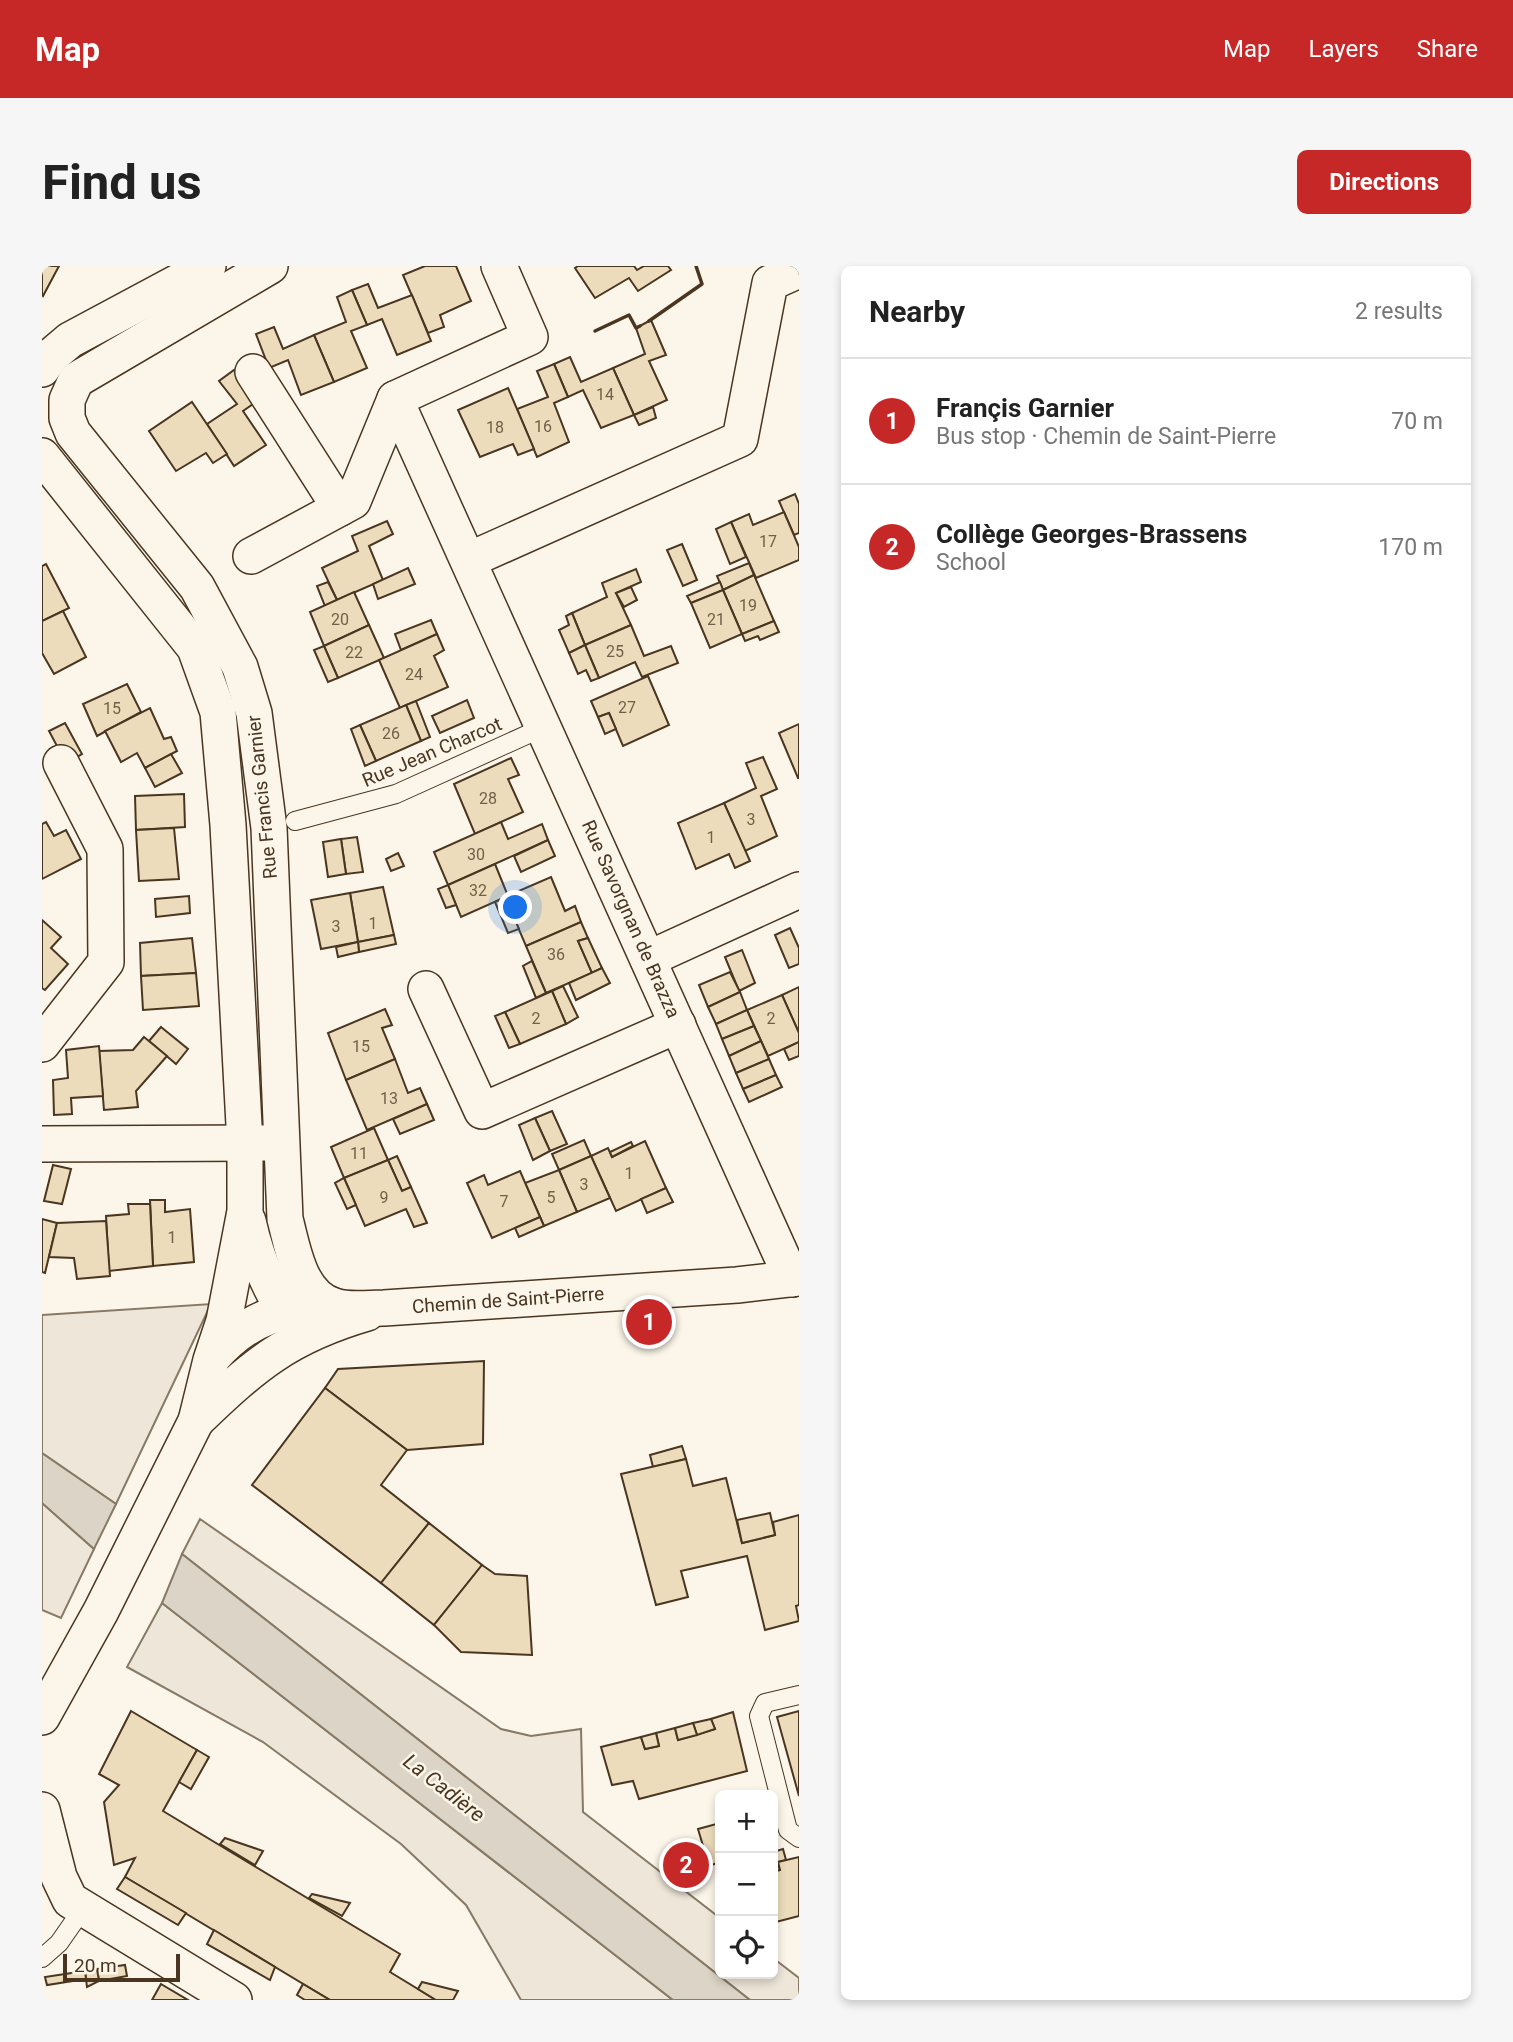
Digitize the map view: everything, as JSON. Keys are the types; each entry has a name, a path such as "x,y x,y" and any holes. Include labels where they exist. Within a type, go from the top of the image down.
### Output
{"street":[{"path":"42,369 51,356 70,340 208,266"},
{"name":"Rue Francis Garnier","path":"270,266 255,278 76,380 54,398 83,447 197,587 240,667 254,713 270,828 285,1219 298,1267 314,1293 334,1307"},
{"path":"251,556 353,501 395,399 530,337 499,266"},
{"path":"468,560 740,439 770,283 799,270"},
{"path":"253,372 340,508"},
{"name":"Rue Savorgnan de Brazza","path":"395,399 795,1278"},
{"name":"Rue Francis Garnier","path":"42,456 195,648 218,712 228,825 245,1144 245,1211"},
{"path":"42,1044 106,962 105,849 61,762"},
{"path":"648,959 799,890"},
{"path":"426,989 482,1111 678,1025"},
{"path":"42,1144 282,1143"},
{"path":"245,1211 257,1259 293,1323"},
{"path":"42,1717 108,1597 196,1421 224,1321 245,1211"},
{"name":"Chemin de Saint-Pierre","path":"384,1308 795,1278"},
{"path":"196,1421 264,1359 293,1323 334,1307 384,1308"},
{"path":"211,1360 249,1324 293,1323 384,1308"},
{"path":"42,1811 63,1888 70,1900 82,1910 234,2000"}],"lane":[{"name":"Rue Jean Charcot","path":"295,821 396,794 544,727"},
{"path":"799,1695 765,1703 759,1716 788,1830 799,1838"},
{"path":"42,1958 59,1943 82,1910"}],"shaded area":[{"path":"211,1304 116,1504 42,1453 42,1315"},
{"path":"42,1503 94,1549 61,1618 42,1610"},
{"path":"200,1519 501,1729 531,1736 581,1729 583,1812 715,1914 715,1973 182,1554"},
{"path":"162,1603 673,2000 521,2000 466,1905 401,1844 263,1742 127,1667"},
{"path":"778,1962 799,1978 799,2000 750,2000 723,1979 778,1979"}],"water":[{"path":"42,1453 116,1504 94,1549 42,1503"},
{"name":"La Cadière","path":"182,1554 715,1973 715,1979 723,1979 750,2000 673,2000 162,1603"}],"building":[{"path":"42,266 59,266 43,296 42,295"},
{"path":"425,266 456,266 471,301 440,315 444,327 428,333 403,275"},
{"path":"634,266 637,270 644,266 668,266 671,270 638,291 629,278 595,298 575,268"},
{"path":"368,284 378,308 412,295 431,341 397,355 382,319 367,325 352,290"},
{"path":"352,290 367,325 351,331 367,368 334,382 314,335 346,322 337,297"},
{"path":"651,320 666,355 649,361 667,400 634,415 613,368 645,354 636,328"},
{"path":"274,327 283,349 314,335 334,382 301,395 288,360 269,368 256,334"},
{"path":"570,357 581,382 613,368 634,415 601,428 583,390 568,397 554,364"},
{"path":"554,364 568,397 554,403 569,442 537,457 517,409 548,397 537,371"},
{"path":"234,370 256,402 243,411 266,445 234,466 207,424 237,404 219,381"},
{"path":"508,388 534,449 518,455 513,444 480,457 458,410"},
{"path":"192,402 227,454 213,463 206,453 176,471 149,431"},
{"path":"653,407 656,418 639,425 634,415"},
{"path":"795,494 799,504 799,533 794,535 779,501"},
{"path":"784,512 799,547 799,560 756,578 731,522 749,514 753,525"},
{"path":"387,521 393,534 369,546 383,580 337,600 322,568 358,551 352,536"},
{"path":"731,522 746,557 730,564 716,529"},
{"path":"682,544 697,580 683,586 667,550"},
{"path":"749,563 754,575 723,590 717,576"},
{"path":"46,564 69,608 42,621 42,566"},
{"path":"408,568 415,584 378,599 373,584"},
{"path":"636,569 641,582 616,593 631,625 585,645 572,613 607,597 602,583"},
{"path":"754,575 774,621 742,634 723,590"},
{"path":"328,582 337,600 325,606 317,586"},
{"path":"720,582 723,590 691,603 687,596"},
{"path":"631,587 637,600 624,607 616,593"},
{"path":"723,590 742,634 710,648 691,603"},
{"path":"354,592 369,625 324,646 310,612"},
{"path":"63,611 86,657 54,674 42,653 42,621"},
{"path":"572,613 585,645 569,653 559,630 569,625 566,616"},
{"path":"431,620 437,634 401,650 395,634"},
{"path":"774,621 779,632 760,640 758,636 745,641 742,634"},
{"path":"369,625 384,658 338,678 324,646"},
{"path":"631,625 644,656 671,646 678,663 642,677 635,662 599,678 585,645"},
{"path":"437,634 444,650 434,656 448,687 400,708 379,660"},
{"path":"585,645 599,678 591,681 586,670 578,674 569,653"},
{"path":"324,646 338,678 328,682 314,650"},
{"path":"648,676 669,725 623,746 609,713 598,717 591,701"},
{"path":"127,684 141,712 97,736 83,704"},
{"path":"467,700 474,718 440,733 432,716"},
{"path":"416,701 430,737 421,741 406,705"},
{"path":"406,705 421,741 376,761 360,725"},
{"path":"150,708 164,739 171,737 177,751 145,768 137,753 121,762 105,731"},
{"path":"609,713 616,729 605,734 598,717"},
{"path":"65,723 82,754 66,763 49,731"},
{"path":"799,724 799,778 798,778 779,733"},
{"path":"360,725 376,761 365,766 351,729"},
{"path":"171,754 182,773 155,787 145,768"},
{"path":"763,757 777,789 761,796 777,836 745,851 724,803 756,788 746,763"},
{"path":"511,758 519,775 508,779 523,812 475,834 454,784"},
{"path":"184,794 185,827 136,830 135,796"},
{"path":"724,803 750,861 735,868 729,854 696,869 678,823"},
{"path":"46,822 54,836 66,830 81,859 42,879 42,824"},
{"path":"501,822 508,839 542,824 548,840 448,885 434,852"},
{"path":"174,828 179,879 139,881 136,830"},
{"path":"357,837 363,872 346,874 341,839"},
{"path":"341,839 346,874 328,877 323,842"},
{"path":"548,840 555,856 521,872 514,856"},
{"path":"398,853 404,866 391,871 386,859"},
{"path":"495,864 508,896 461,917 448,885"},
{"path":"551,877 565,911 575,906 581,922 526,946 505,897"},
{"path":"448,885 456,905 446,908 438,889"},
{"path":"383,887 394,935 358,942 350,893"},
{"path":"350,893 358,942 321,949 311,900"},
{"path":"189,896 190,913 156,917 155,899"},
{"path":"505,897 519,929 508,933 495,902"},
{"path":"42,920 61,937 51,948 68,964 45,990 42,988"},
{"path":"581,922 588,938 578,941 592,973 546,993 526,946"},
{"path":"790,928 799,948 799,964 789,968 775,935"},
{"path":"394,935 396,944 359,952 358,942"},
{"path":"192,938 196,973 141,976 140,943"},
{"path":"588,938 602,968 592,973 578,941"},
{"path":"358,942 359,952 338,957 336,947"},
{"path":"742,950 755,983 739,991 725,957"},
{"path":"532,961 546,993 536,998 523,966"},
{"path":"602,968 610,983 576,1000 569,983"},
{"path":"730,972 740,992 708,1007 699,985"},
{"path":"196,973 199,1006 143,1010 141,976"},
{"path":"563,986 578,1017 566,1024 552,991"},
{"path":"799,987 799,1033 782,995"},
{"path":"552,991 566,1024 520,1044 505,1012"},
{"path":"740,992 747,1010 716,1024 708,1007"},
{"path":"782,995 799,1033 799,1042 768,1056 747,1010"},
{"path":"385,1009 392,1025 382,1028 395,1059 346,1080 328,1033"},
{"path":"747,1010 754,1026 722,1039 716,1024"},
{"path":"505,1012 520,1044 509,1048 495,1016"},
{"path":"754,1026 761,1041 729,1056 722,1039"},
{"path":"161,1027 188,1049 176,1064 149,1041"},
{"path":"144,1037 167,1056 136,1091 138,1107 104,1110 99,1051 133,1050"},
{"path":"761,1041 769,1059 736,1073 729,1056"},
{"path":"799,1042 799,1056 789,1060 784,1049"},
{"path":"99,1046 103,1096 71,1098 72,1114 54,1115 53,1080 68,1078 66,1050"},
{"path":"395,1059 408,1093 420,1088 427,1104 367,1130 346,1080"},
{"path":"769,1059 776,1075 743,1089 736,1073"},
{"path":"776,1075 782,1087 749,1102 743,1089"},
{"path":"427,1104 434,1120 400,1134 393,1119"},
{"path":"552,1111 567,1144 550,1151 535,1118"},
{"path":"535,1118 550,1151 533,1160 519,1125"},
{"path":"374,1128 388,1160 344,1178 331,1147"},
{"path":"584,1140 591,1156 559,1170 552,1154"},
{"path":"645,1141 666,1188 616,1211 591,1156 608,1148 612,1157"},
{"path":"631,1142 633,1146 612,1157 610,1152"},
{"path":"397,1156 411,1187 402,1191 388,1160"},
{"path":"591,1156 610,1198 577,1212 559,1170"},
{"path":"388,1160 402,1191 411,1187 427,1223 414,1227 406,1209 365,1226 344,1178"},
{"path":"53,1165 71,1169 62,1204 44,1201"},
{"path":"559,1170 577,1212 544,1226 525,1183"},
{"path":"520,1171 540,1217 492,1238 467,1183 484,1175 488,1185"},
{"path":"344,1178 356,1205 347,1209 335,1183"},
{"path":"666,1188 673,1202 647,1213 641,1199"},
{"path":"150,1200 165,1200 165,1212 190,1209 194,1262 153,1266"},
{"path":"128,1204 150,1204 153,1266 109,1271 106,1216 129,1214"},
{"path":"540,1217 544,1226 519,1237 515,1228"},
{"path":"42,1219 57,1223 45,1273 42,1272"},
{"path":"106,1221 110,1276 77,1279 74,1258 49,1257 57,1223"},
{"path":"484,1361 483,1444 407,1450 325,1388 338,1369"},
{"path":"325,1388 407,1450 381,1485 429,1523 381,1583 252,1485"},
{"path":"682,1446 686,1459 653,1467 650,1455"},
{"path":"686,1459 693,1486 726,1478 742,1543 775,1535 773,1522 799,1515 799,1605 796,1606 799,1621 765,1630 747,1556 681,1571 688,1597 656,1605 621,1474"},
{"path":"770,1513 775,1535 742,1543 737,1520"},
{"path":"429,1523 482,1565 434,1625 381,1583"},
{"path":"482,1565 495,1574 527,1576 532,1655 461,1652 434,1625"},
{"path":"131,1711 197,1750 163,1811 400,1954 390,1972 436,2000 330,2000 125,1877 135,1858 114,1865 104,1802 119,1785 99,1774"},
{"path":"799,1711 799,1796 777,1717"},
{"path":"733,1712 747,1771 639,1799 633,1781 612,1785 601,1747 641,1737 645,1749 659,1746 656,1733 675,1728 678,1740 715,1729 711,1719"},
{"path":"711,1719 715,1729 697,1735 693,1723"},
{"path":"693,1723 697,1735 678,1740 675,1728"},
{"path":"656,1733 659,1746 645,1749 641,1737"},
{"path":"197,1750 209,1757 191,1789 179,1782"},
{"path":"715,1824 715,1864 709,1866 698,1829"},
{"path":"225,1838 263,1851 255,1865 220,1844"},
{"path":"783,1849 786,1860 778,1862 778,1850"},
{"path":"799,1857 799,1916 778,1921 780,1870 778,1862"},
{"path":"125,1877 186,1913 178,1925 117,1889"},
{"path":"312,1894 350,1903 342,1916 309,1898"},
{"path":"214,1930 275,1967 270,1980 207,1944"},
{"path":"125,1965 127,1976 99,1981 97,1969"},
{"path":"97,1969 99,1981 87,1987 85,1971"},
{"path":"85,1971 86,1979 47,1985 45,1977"},
{"path":"422,1982 458,1991 453,2000 436,2000 418,1989"},
{"path":"161,1984 188,2000 152,2000"},
{"path":"303,1984 330,2000 305,2000 297,1995"}],"wall":[{"path":"649,321 702,284 696,266"},
{"path":"595,331 629,315 636,328 640,326"}],"place":[{"name":"Françis Garnier","path":"649,1322"},
{"name":"Collège Georges-Brassens","path":"686,1865"}]}
